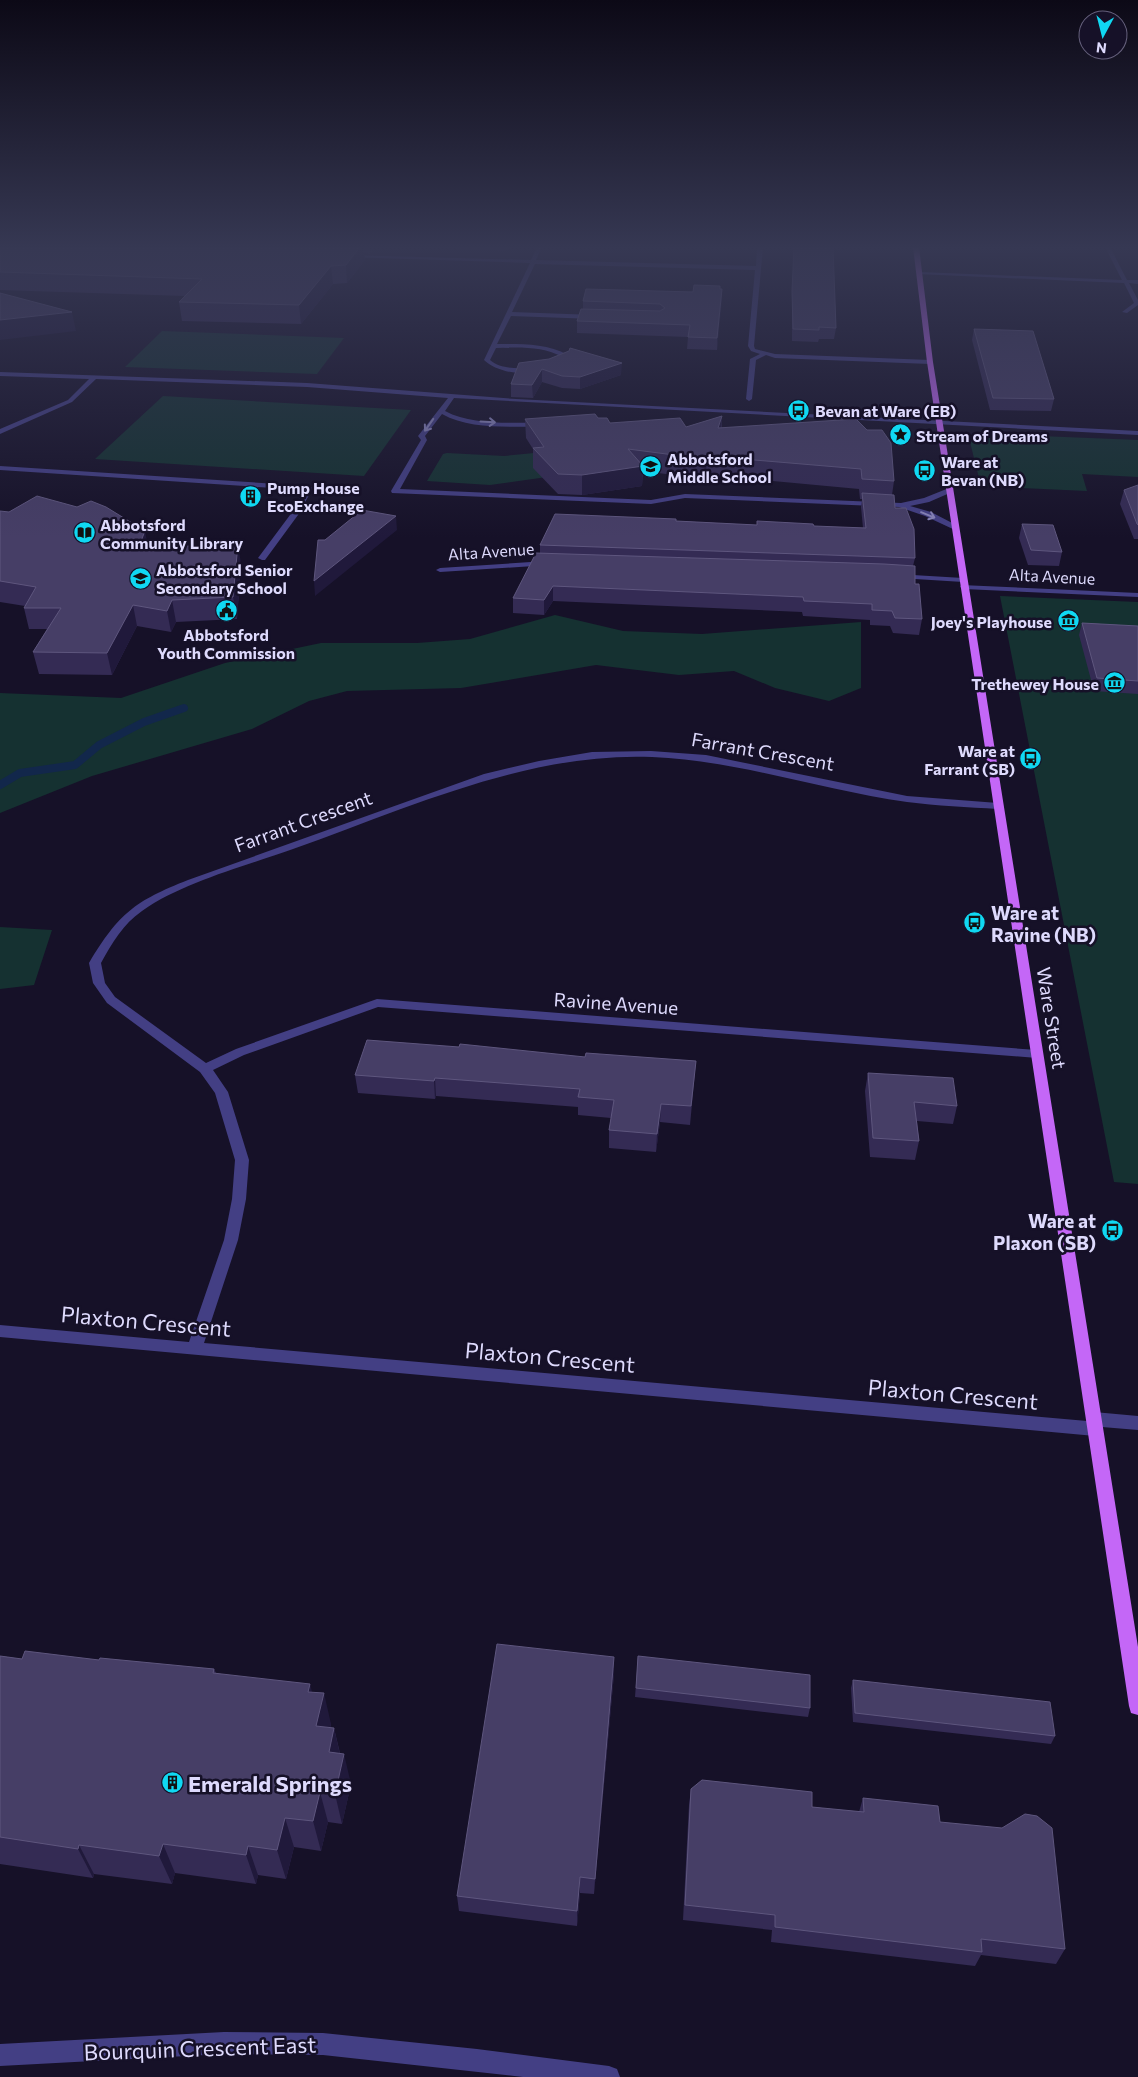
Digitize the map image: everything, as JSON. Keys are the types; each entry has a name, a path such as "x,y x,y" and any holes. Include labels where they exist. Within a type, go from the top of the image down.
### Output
{"main road":[{"name":"Ware Street","path":"928,344 1138,1706"}],"street":[{"path":"751,344 752,350 764,354 930,362"},
{"path":"539,370 506,368 490,363 487,360 487,356 492,346 540,348 560,352 566,356 566,360 562,364 550,368"},
{"path":"750,399 753,359 764,354"},
{"path":"0,374 307,385 452,397 1138,433"},
{"path":"0,432 70,401 96,377"},
{"path":"452,397 442,412 435,416 422,436 424,440 394,491 651,502 685,496 900,505 926,500 949,490"},
{"path":"678,419 680,410"},
{"path":"442,412 446,416 460,420 546,426"},
{"path":"0,468 309,488 294,515 262,558"},
{"path":"900,505 928,514 955,528"},
{"name":"Alta Avenue","path":"440,570 552,563"},
{"name":"Alta Avenue","path":"892,576 964,584 1138,595"},
{"name":"Farrant Crescent","path":"195,1348 231,1240 239,1199 242,1160 221,1092 204,1070 111,1000 99,983 95,964 108,942 132,913 174,889 488,776 592,754 651,754 706,758 907,799 998,806"},
{"name":"Ravine Avenue","path":"204,1070 240,1052 377,1003 1037,1054"},
{"name":"Plaxton Crescent","path":"0,1331 1094,1424 1138,1423"},
{"name":"Bourquin Crescent East","path":"0,2056 224,2043 323,2044 477,2060 609,2077"}],"green space":[{"path":"149,344 340,344 317,374 125,367"},
{"path":"163,396 411,410 364,476 95,459"},
{"path":"988,434 1138,440 1138,477 1082,474 1087,491 981,486 970,442"},
{"path":"534,453 547,477 490,485 427,481 443,454 504,456"},
{"path":"1000,596 1138,602 1138,1184 1114,1182"},
{"path":"555,615 623,631 702,634 861,622 861,688 829,701 775,688 734,671 679,675 596,665 461,688 347,691 309,701 252,729 92,776 0,813 0,693 121,698 225,663 321,643 417,643 470,639"},
{"path":"0,927 52,930 34,985 0,989"}],"building":[{"path":"978,344 1037,344 1054,399 993,398"},
{"path":"570,348 622,363 580,377 562,376 542,369 532,385 511,384 519,363 549,359 569,351"},
{"path":"595,414 598,418 607,418 610,423 680,418 686,427 722,416 718,428 856,419 867,430 882,430 891,443 894,481 862,479 861,469 707,456 705,459 628,449 643,466 582,475 558,474 533,448 544,447 525,419"},
{"path":"1138,485 1138,525 1124,490"},
{"path":"862,493 894,495 895,508 906,508 914,529 915,558 540,545 555,514 676,519 676,521 757,525 757,521 866,528"},
{"name":"Abbotsford Senior Secondary School","path":"37,496 77,507 91,501 106,507 145,531 139,546 238,544 233,597 172,600 167,611 133,605 107,653 33,652 61,608 24,608 36,587 0,581 0,511 9,512"},
{"path":"362,510 396,516 314,581 318,540 325,540"},
{"path":"1022,524 1053,525 1062,552 1031,550"},
{"path":"536,553 915,566 915,584 919,584 922,619 895,618 892,611 872,610 872,604 804,601 803,597 553,586 544,600 513,598"},
{"path":"1082,623 1138,626 1138,681 1097,678"},
{"path":"367,1040 459,1047 460,1044 585,1057 586,1053 696,1061 691,1106 661,1104 657,1134 609,1130 614,1100 578,1097 580,1089 435,1078 434,1081 355,1075"},
{"path":"868,1073 953,1078 957,1106 914,1102 919,1141 873,1138"},
{"path":"497,1644 614,1657 595,1879 580,1877 577,1911 457,1896"},
{"name":"Emerald Springs","path":"25,1651 99,1660 100,1658 214,1669 213,1673 310,1684 308,1692 324,1693 316,1726 334,1728 329,1752 344,1754 335,1794 320,1792 313,1821 285,1818 277,1850 248,1846 246,1855 163,1844 159,1856 79,1845 78,1849 0,1837 0,1656 22,1659"},
{"path":"638,1656 810,1675 810,1708 636,1688"},
{"path":"853,1680 1050,1702 1055,1736 855,1713"},
{"path":"702,1780 812,1792 812,1807 864,1812 863,1798 938,1806 940,1822 1002,1828 1025,1814 1037,1816 1052,1828 1065,1949 981,1939 982,1952 775,1927 775,1915 685,1905 691,1789"}],"waterway":[{"path":"0,785 20,773 75,765 99,745 144,722 184,708"}],"place":[{"name":"Bevan at Ware (EB)","path":"799,410"},
{"name":"Stream of Dreams","path":"900,435"},
{"name":"Abbotsford Middle School","path":"651,467"},
{"name":"Ware at Bevan (NB)","path":"925,470"},
{"name":"Pump House EcoExchange","path":"251,496"},
{"name":"Abbotsford Community Library","path":"84,533"},
{"name":"Abbotsford Senior Secondary School","path":"140,578"},
{"name":"Abbotsford Youth Commission","path":"226,610"},
{"name":"Joey's Playhouse","path":"1068,621"},
{"name":"Trethewey House","path":"1115,683"},
{"name":"Ware at Farrant (SB)","path":"1031,759"},
{"name":"Ware at Ravine (NB)","path":"975,923"},
{"name":"Ware at Plaxon (SB)","path":"1112,1231"},
{"name":"Emerald Springs","path":"172,1783"}]}
